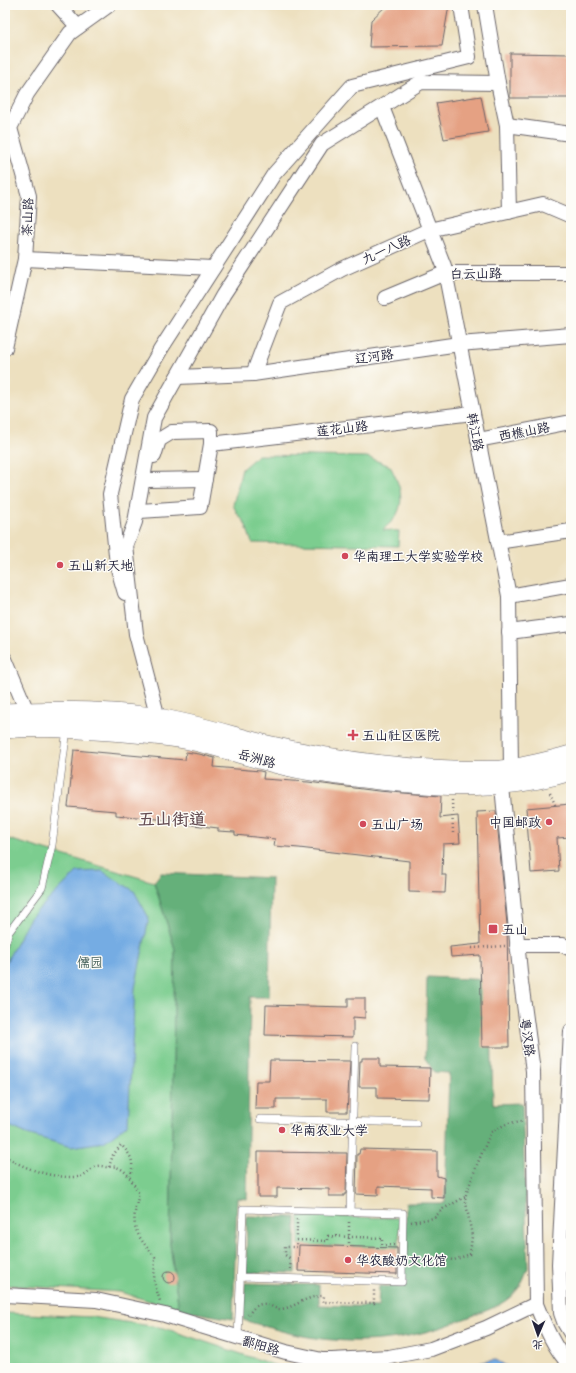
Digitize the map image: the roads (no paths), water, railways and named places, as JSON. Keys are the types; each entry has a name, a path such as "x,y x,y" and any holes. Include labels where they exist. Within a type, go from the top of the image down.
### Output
{"main road":[{"name":"岳洲路","path":"7,726 27,711 91,712 158,718 317,756 397,766 504,774"},
{"name":"岳洲路","path":"7,726 67,728 164,736 209,745 274,763 372,779 480,786 504,774"},
{"path":"504,774 571,755"},
{"path":"504,774 522,782 571,771"}],"street":[{"path":"58,5 78,28"},
{"name":"茶山路","path":"5,348 25,259 29,196 10,128 27,94 70,33 109,5"},
{"path":"158,718 117,565 110,494 132,399 161,348 274,174 352,86 468,57 461,5"},
{"path":"485,5 498,83 507,125 509,212"},
{"path":"137,516 154,418 223,296 322,144 421,82 498,83"},
{"name":"韩江路","path":"382,107 444,266 509,596 504,774"},
{"path":"507,125 571,134"},
{"name":"九一八路","path":"253,374 280,303 342,269 429,230 542,204 571,216"},
{"path":"25,259 213,268"},
{"name":"白云山路","path":"385,298 445,273 571,272"},
{"name":"辽河路","path":"177,377 253,374 459,344 571,335"},
{"name":"莲花山路","path":"212,444 472,413"},
{"name":"西樵山路","path":"478,440 571,422"},
{"path":"136,634 126,546 137,516 159,440 172,432 211,430 212,444 200,507 137,516"},
{"path":"148,480 205,479"},
{"path":"498,542 571,531"},
{"path":"509,596 571,585"},
{"path":"509,632 571,624"},
{"path":"5,659 34,728"},
{"name":"粤汉路","path":"504,774 517,945 533,1071 536,1304"},
{"path":"517,945 563,945 571,949"},
{"path":"571,1031 566,1244 559,1264 561,1313 571,1334"},
{"name":"鄱阳路","path":"5,1295 96,1300 238,1332 286,1352 322,1360 331,1364 389,1357 431,1348 486,1328 536,1304"},
{"path":"536,1304 544,1324 564,1359 571,1366"}],"lane":[{"path":"5,944 9,932 42,888 52,845 67,728"},
{"path":"350,1212 355,1046"},
{"path":"260,1118 416,1122"},
{"path":"238,1332 240,1277 243,1209 403,1213 402,1282 240,1277"}],"water":[{"path":"102,871 134,891 149,918 135,988 128,1124 104,1142 71,1147 27,1134 5,1124 5,964 30,918 77,872"},
{"path":"496,1360 510,1368 461,1368 467,1364"}],"place":[{"name":"华南理工大学实验学校","path":"345,556"},
{"name":"五山新天地","path":"60,565"},
{"name":"五山社区医院","path":"353,735"},
{"name":"中国邮政","path":"549,822"},
{"name":"五山广场","path":"363,824"},
{"name":"五山","path":"493,929"},
{"name":"华南农业大学","path":"282,1130"},
{"name":"华农酸奶文化馆","path":"348,1260"}],"district":[{"name":"五山街道","path":"172,819"}],"park label":[{"name":"儒园","path":"90,962"}]}
